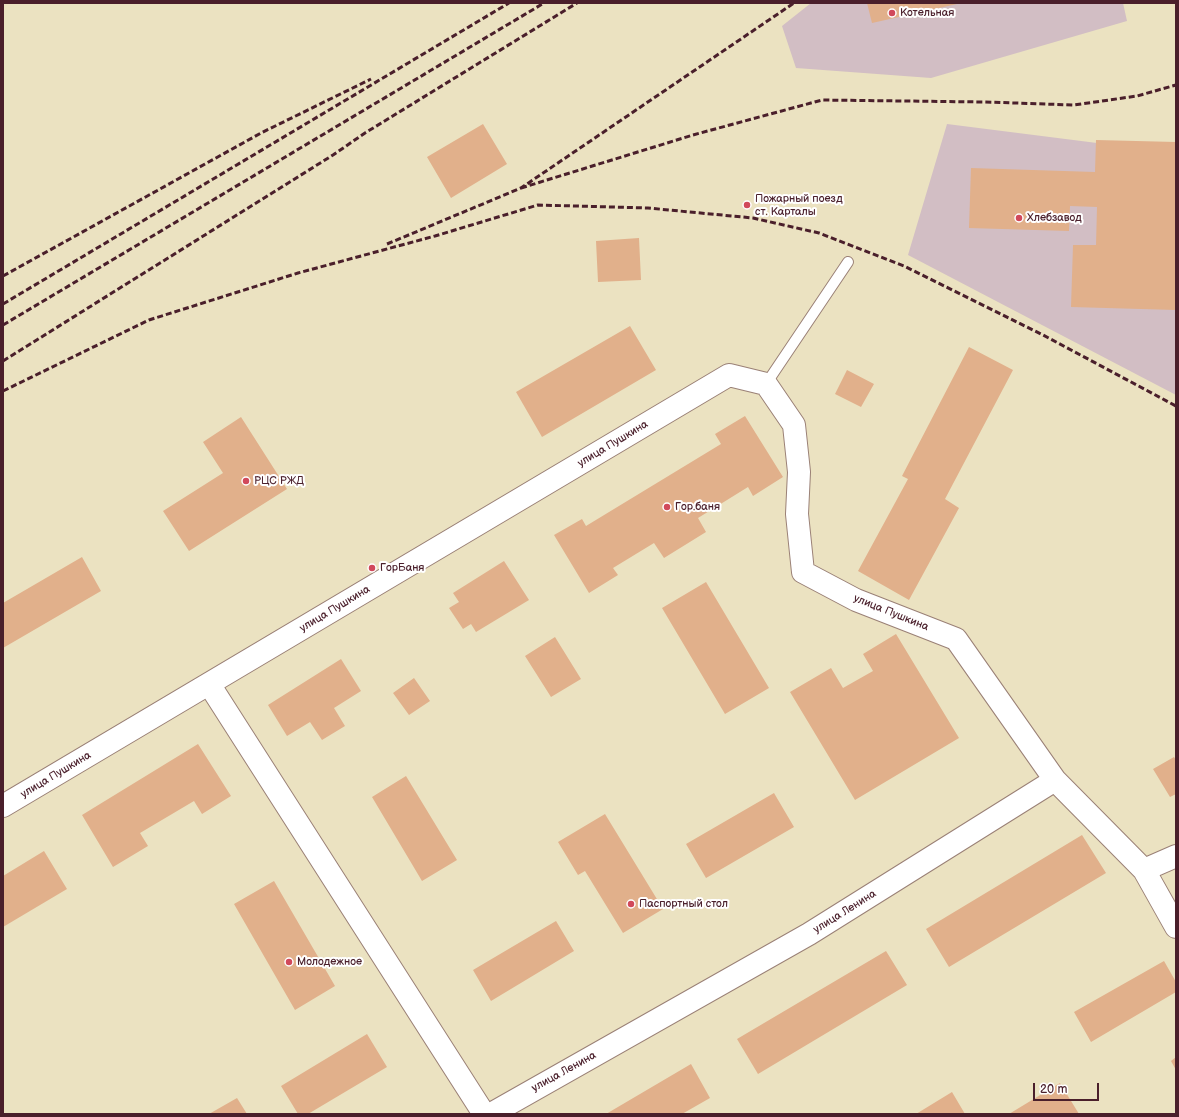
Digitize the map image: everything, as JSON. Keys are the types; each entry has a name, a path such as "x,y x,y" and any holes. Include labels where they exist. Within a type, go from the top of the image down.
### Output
{"street":[{"name":"улица Пушкина","path":"3,806 729,375 766,384 794,425 800,472 797,514 803,572 856,600 956,639 1055,780"},
{"path":"209,684 484,1114"},
{"path":"1055,780 1144,870 1176,927"},
{"name":"улица Ленина","path":"491,1114 809,934 1055,780"},
{"path":"1144,870 1176,856"}],"lane":[{"path":"766,384 848,262"}],"shaded area":[{"path":"811,3 1123,3 1127,21 931,78 796,68 782,26"},
{"path":"947,124 1176,153 1176,395 908,255"}],"building":[{"name":"Котельная","path":"867,3 957,3 957,4 872,23"},
{"path":"483,124 507,164 451,198 427,157"},
{"name":"Хлебзавод","path":"1096,140 1176,142 1176,310 1071,307 1073,245 1096,245 1097,207 1070,206 1069,231 969,228 971,168 1095,172"},
{"path":"639,238 641,280 598,282 596,241"},
{"path":"630,326 656,370 542,437 516,392"},
{"path":"969,347 1013,370 945,499 959,508 909,600 858,571 908,479 902,476"},
{"path":"847,370 874,384 861,407 835,394"},
{"name":"Гор.баня","path":"745,416 783,477 753,496 748,487 698,518 706,532 664,558 654,543 613,568 618,575 589,593 554,535 582,519 586,526 721,444 715,434"},
{"name":"РЦС РЖД","path":"241,417 287,489 189,551 163,511 223,473 203,442"},
{"path":"82,557 101,591 3,648 3,603"},
{"path":"504,561 529,600 476,632 471,624 463,629 449,608 459,602 453,593"},
{"path":"706,582 769,688 725,714 662,608"},
{"path":"896,634 959,738 855,800 790,692 831,668 843,688 873,671 863,654"},
{"path":"555,637 581,679 551,697 525,656"},
{"path":"341,659 361,691 334,708 345,726 322,740 310,722 287,736 268,705"},
{"path":"414,678 430,701 409,715 393,693"},
{"path":"198,744 231,796 202,814 194,801 140,833 148,846 113,867 82,815"},
{"path":"1174,757 1176,760 1176,794 1170,797 1153,769"},
{"path":"406,776 457,860 422,881 372,797"},
{"path":"774,793 794,827 706,878 686,844"},
{"path":"605,814 663,909 623,933 585,871 578,875 558,842"},
{"path":"1082,835 1106,873 949,967 926,929"},
{"path":"44,851 67,889 3,927 3,876"},
{"path":"274,881 335,986 295,1010 234,904"},
{"path":"556,921 574,951 491,1001 473,970"},
{"path":"886,951 907,985 758,1074 737,1039"},
{"path":"1164,961 1176,982 1176,992 1091,1042 1074,1012"},
{"path":"367,1034 387,1067 308,1114 298,1114 281,1086"},
{"path":"1176,1057 1176,1070 1171,1061"},
{"path":"691,1064 710,1098 682,1114 606,1114"},
{"path":"1060,1083 1079,1114 1009,1114"},
{"path":"952,1092 965,1114 916,1114"},
{"path":"237,1098 247,1114 209,1114"}],"railway":[{"path":"3,304 509,3"},
{"path":"3,325 544,3"},
{"path":"3,361 333,155 365,133 577,3"},
{"path":"387,244 521,188 794,3"},
{"path":"3,276 261,133 371,79"},
{"path":"521,188 693,135 822,100 985,102 1074,105 1137,96 1176,85"},
{"path":"3,391 149,320 298,273 435,236 538,205 648,208 753,218 819,233 904,266 1043,335 1176,406"}],"place":[{"name":"Котельная","path":"892,13"},
{"name":"Пожарный поезд ст. Карталы","path":"747,205"},
{"name":"Хлебзавод","path":"1019,218"},
{"name":"РЦС РЖД","path":"246,481"},
{"name":"Гор.баня","path":"667,507"},
{"name":"ГорБаня","path":"372,568"},
{"name":"Паспортный стол","path":"631,904"},
{"name":"Молодежное","path":"289,962"}]}
